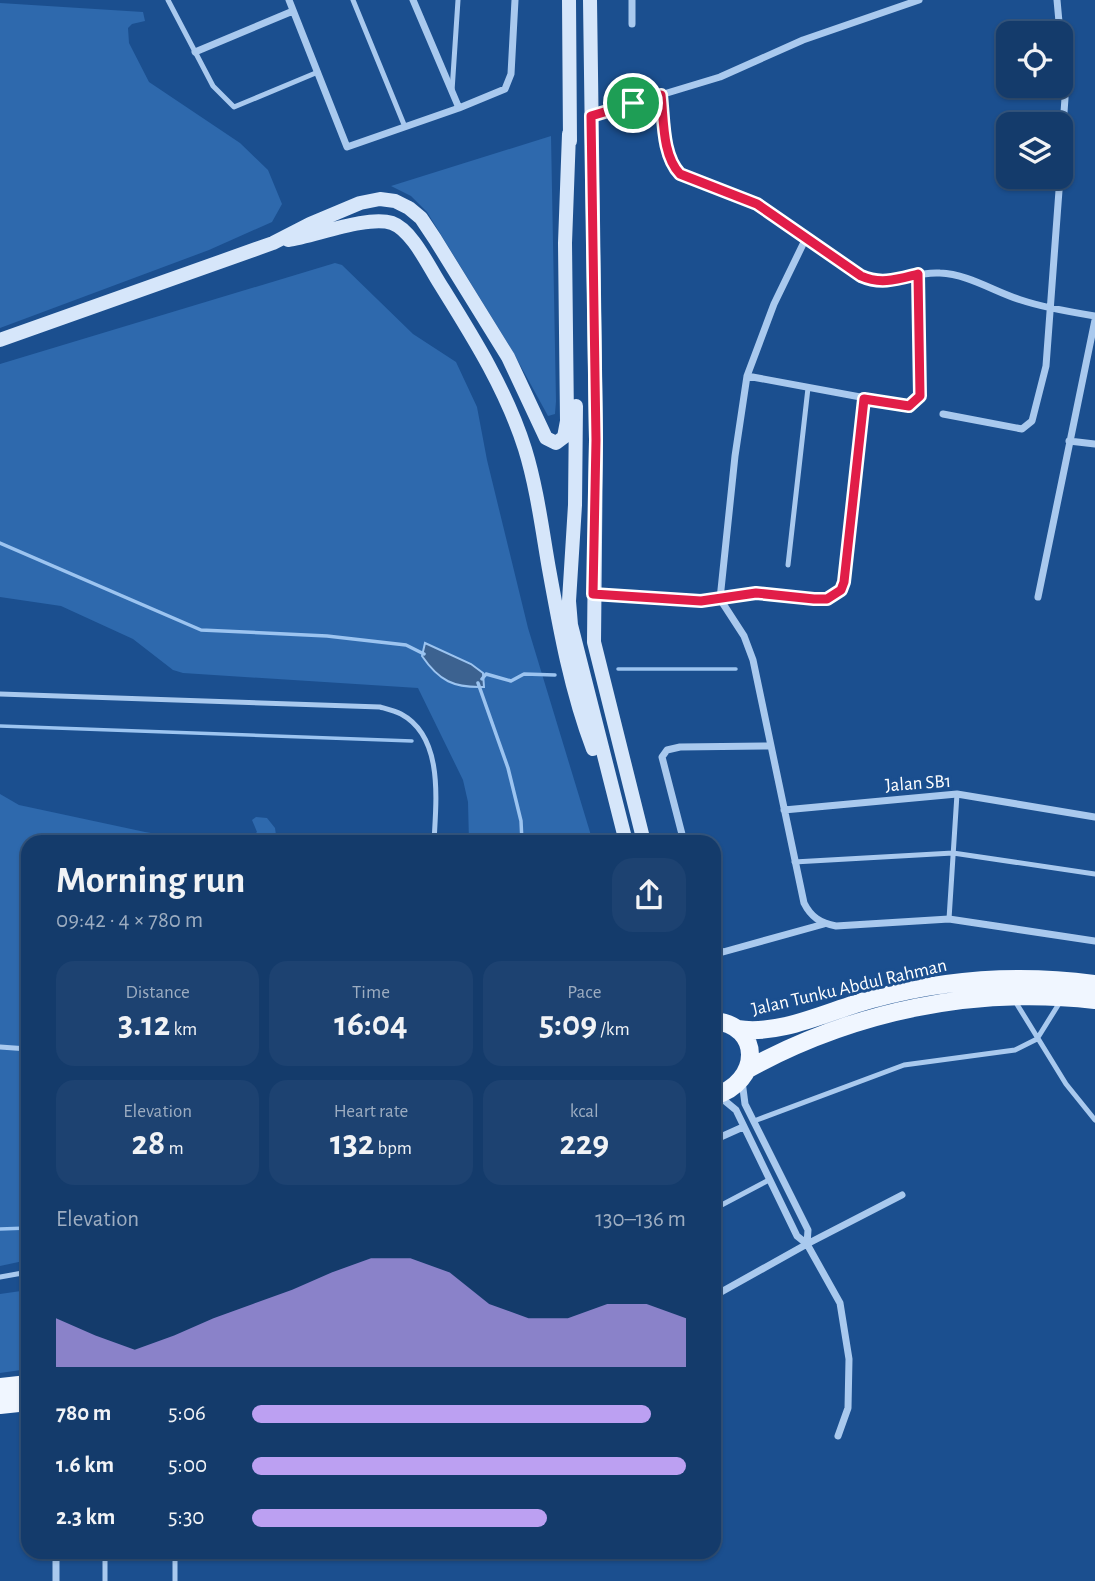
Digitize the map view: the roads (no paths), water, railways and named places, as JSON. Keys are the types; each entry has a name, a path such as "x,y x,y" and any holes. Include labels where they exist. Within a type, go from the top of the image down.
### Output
{"main road":[{"path":"569,0 569,134 577,440 569,601 571,625 624,835"},
{"path":"590,0 596,427 594,642 642,835"},
{"path":"0,340 273,243 359,204 380,199 394,201 421,218 508,357 546,438 556,443 564,437 567,421 565,243 569,134"},
{"path":"273,243 314,236 366,221 380,220 394,224 407,234 421,253 471,334 513,413 525,451 536,490 563,646 585,728 617,810"},
{"name":"Jalan Tunku Abdul Rahman","path":"723,1021 764,1030 871,999 950,983 1031,979 1095,984"},
{"name":"Jalan Tunku Abdul Rahman","path":"721,1093 731,1090 745,1074 796,1044 876,1016 954,1000 1042,995 1095,1000"},
{"path":"723,1021 749,1047 745,1074"},
{"path":"0,1387 21,1385"},
{"path":"0,1405 21,1403"}],"street":[{"path":"289,0 347,146 459,108 505,89 511,74 515,0"},
{"path":"413,0 459,108"},
{"path":"632,0 632,24"},
{"path":"591,116 720,77 803,40 919,0"},
{"path":"1057,0 1059,21"},
{"path":"195,52 293,10"},
{"path":"661,95 668,153 680,174 757,204 871,280 892,281 918,274 957,275 1021,300 1095,318 1038,597"},
{"path":"943,414 1022,429 1032,421 1046,366 1059,189"},
{"path":"806,238 770,316 747,376 720,599 744,636 753,660 804,903 808,912 824,924"},
{"path":"747,376 909,406 920,396 918,274"},
{"path":"593,594 685,601 720,599 743,593 827,599 841,590 864,399"},
{"path":"1069,441 1095,444"},
{"path":"682,835 662,757 667,750 680,747 771,746"},
{"name":"Jalan SB1","path":"784,810 957,794 1095,817"},
{"path":"721,952 824,924 836,926 949,919 1095,941"},
{"path":"745,1074 745,1104 808,1230 807,1244"},
{"path":"721,1099 736,1110 797,1236 807,1244 840,1303 849,1359 848,1408 838,1436"},
{"path":"721,1137 743,1127"},
{"path":"721,1292 902,1195"},
{"path":"55,1581 56,1559"}],"lane":[{"path":"168,0 213,86 234,107 318,72"},
{"path":"353,0 405,127"},
{"path":"452,92 458,0"},
{"path":"788,565 808,388"},
{"path":"0,694 380,707 401,714 416,726 426,741 436,790 435,835"},
{"path":"949,919 957,794"},
{"path":"794,862 953,853 1095,874"},
{"path":"1012,996 1066,1084 1095,1120"},
{"path":"754,1121 904,1065 1015,1050 1037,1039 1063,998"},
{"path":"0,1047 21,1048"},
{"path":"721,1205 769,1180"},
{"path":"0,1277 21,1273"},
{"path":"105,1559 105,1581"},
{"path":"175,1559 176,1581"}],"waterway":[{"path":"0,543 201,630 327,636 406,645 424,654"},
{"path":"618,669 736,669"},
{"path":"482,679 486,674 511,681 524,674 555,675"},
{"path":"478,683 508,768 521,821 522,835"},
{"path":"0,726 412,741"},
{"path":"0,1229 21,1228"}]}
